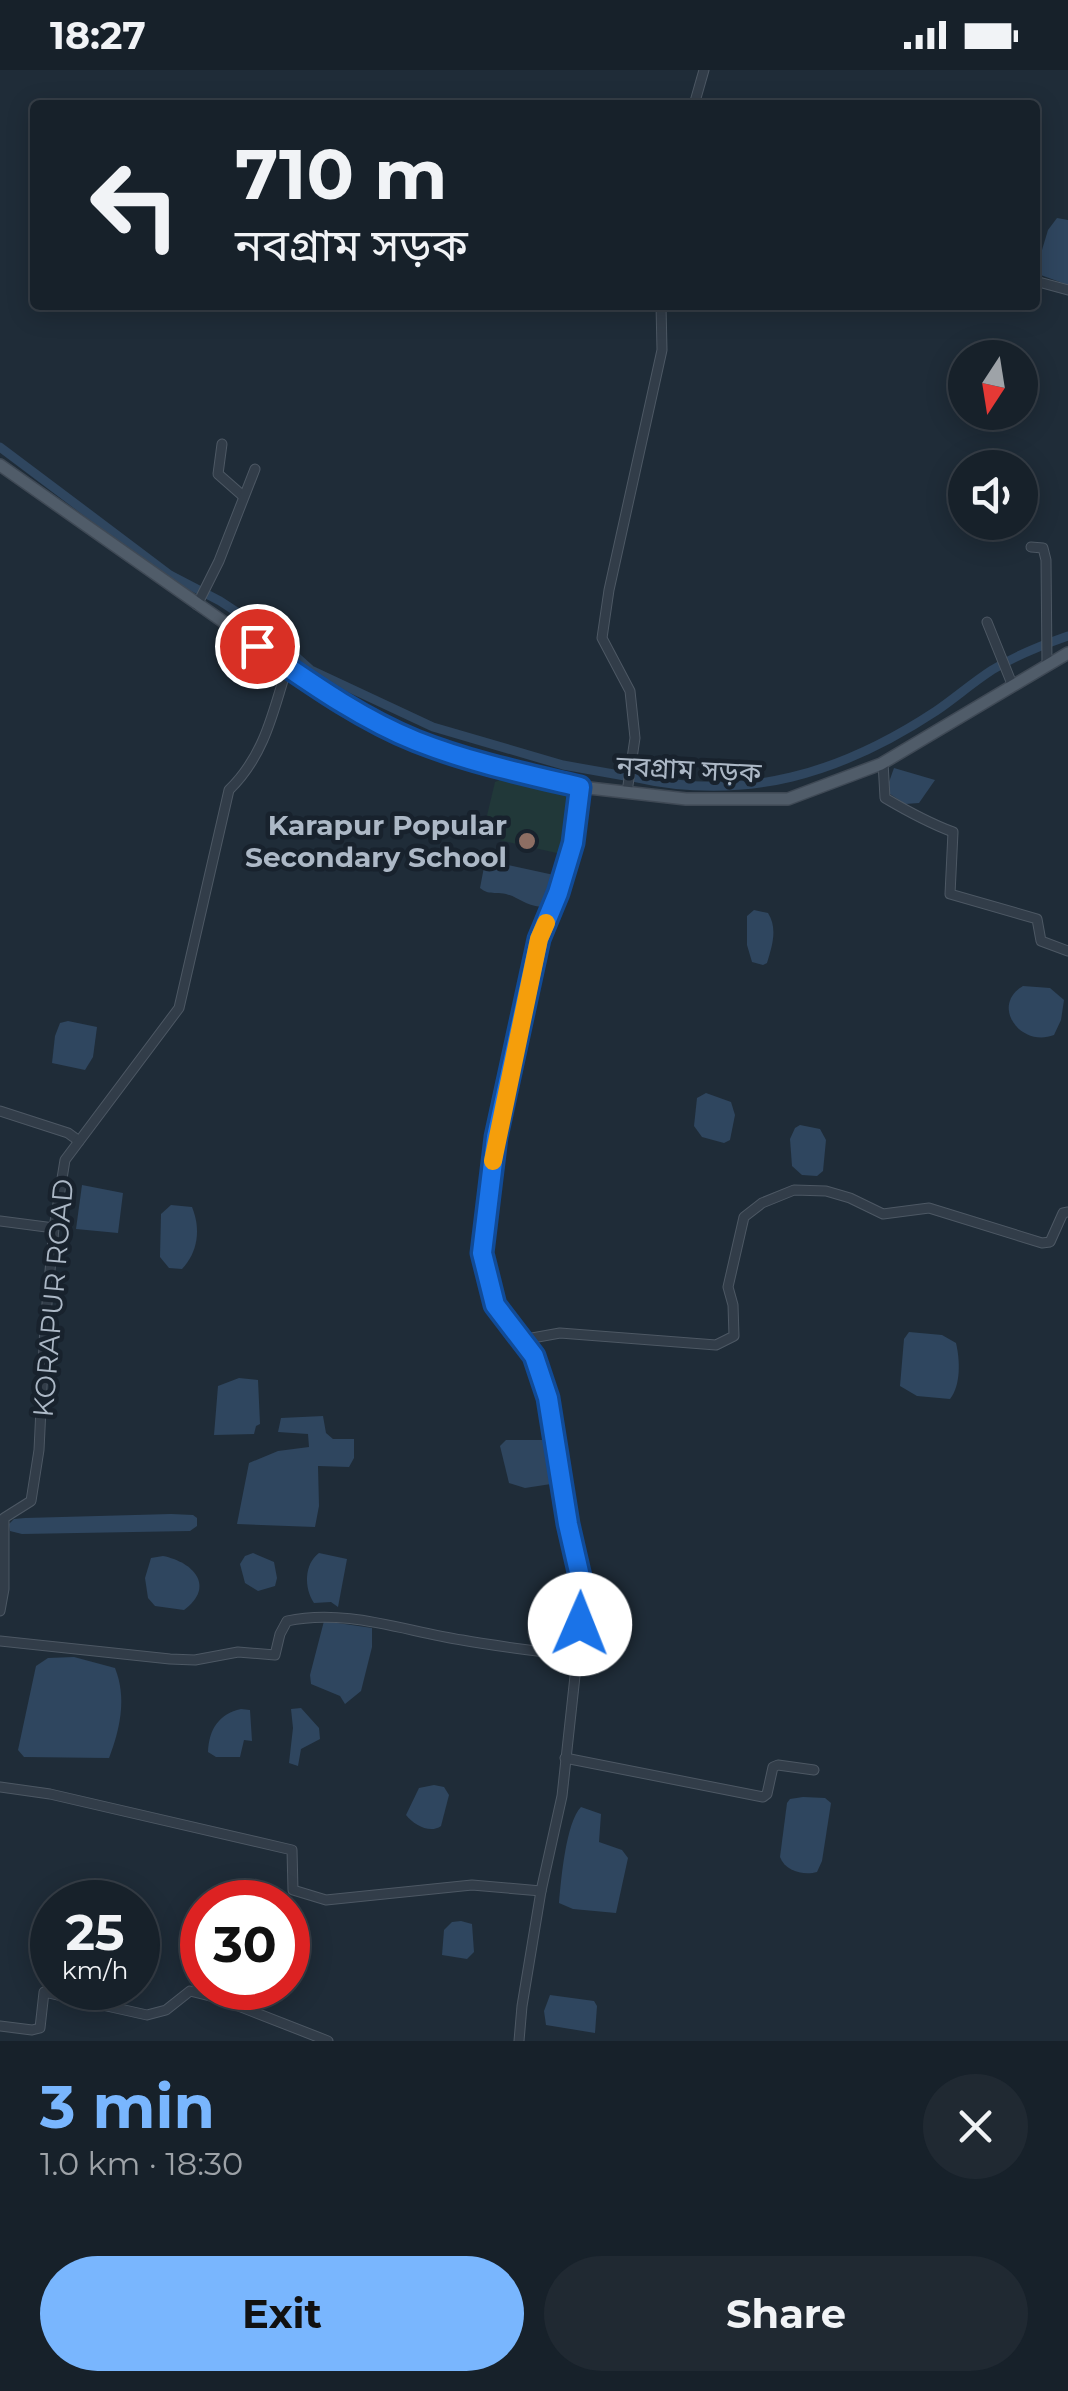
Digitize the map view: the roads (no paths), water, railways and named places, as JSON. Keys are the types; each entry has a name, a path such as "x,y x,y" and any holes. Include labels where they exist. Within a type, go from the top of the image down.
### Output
{"main road":[{"name":"নবগ্রাম সড়ক","path":"0,465 329,696 414,740 495,767 580,787 686,799 788,799 883,762 1068,652"}],"street":[{"path":"695,100 704,70"},
{"path":"1040,282 1068,290"},
{"path":"627,792 634,738 630,691 602,638 613,570 662,350 660,310"},
{"path":"222,444 218,474 242,496"},
{"path":"197,605 254,468"},
{"path":"1031,547 1044,548 1047,664"},
{"path":"987,622 1012,684"},
{"name":"KORAPUR ROAD","path":"0,1611 4,1589 4,1518 31,1501 39,1450 45,1325 65,1160 179,1008 230,790 261,750 287,667"},
{"path":"883,762 885,798 913,812 923,822 953,832 950,894 1039,920 1041,940 1068,951"},
{"path":"520,2041 522,2006 562,1796 584,1594 568,1524 548,1398 534,1356 495,1305 482,1253 496,1137 539,939 573,843 580,787"},
{"path":"0,1110 68,1133 79,1141"},
{"path":"520,1340 560,1333 716,1345 726,1342 734,1336 728,1287 744,1217 762,1203 794,1190 840,1194 883,1214 928,1208 1042,1243 1050,1242 1063,1213 1068,1212"},
{"path":"0,1220 54,1228"},
{"path":"0,1641 170,1659 195,1660 238,1652 275,1655 287,1620 335,1615 461,1640 576,1656"},
{"path":"565,1758 763,1797 773,1767 814,1770"},
{"path":"0,1787 50,1794 292,1850 293,1890 326,1900 472,1885 542,1891"},
{"path":"0,2026 40,2028 44,1992 147,2015 166,2010 190,1991 328,2041"}],"water":[{"path":"1057,218 1068,220 1068,285 1040,275 1040,257 1048,230"},
{"path":"894,768 935,780 919,803 905,804 890,794"},
{"path":"503,864 554,875 541,907 480,888 484,867"},
{"path":"754,910 768,913 773,925 771,950 763,965 752,962 747,945 747,916"},
{"path":"1023,986 1050,988 1064,1000 1054,1035 1030,1036 1013,1022 1009,1004"},
{"path":"60,1023 97,1027 93,1057 85,1070 52,1063 55,1036"},
{"path":"706,1093 731,1102 735,1115 730,1140 724,1143 702,1137 694,1126 697,1098"},
{"path":"800,1125 820,1129 826,1140 823,1171 817,1176 802,1175 792,1166 790,1139"},
{"path":"82,1185 123,1193 118,1233 76,1229"},
{"path":"171,1205 192,1207 196,1224 195,1248 182,1269 169,1268 160,1257 161,1214"},
{"path":"909,1332 942,1335 956,1343 959,1372 950,1399 917,1396 900,1386 904,1339"},
{"path":"239,1378 258,1380 260,1424 254,1434 214,1435 218,1386"},
{"path":"323,1416 326,1433 333,1439 354,1439 354,1458 349,1467 318,1466 315,1527 237,1524 249,1463 278,1451 309,1447 308,1434 278,1432 281,1418"},
{"path":"506,1440 548,1443 551,1484 525,1488 509,1483 500,1446"},
{"path":"193,1515 197,1526 190,1531 22,1534 10,1531 9,1524 25,1518"},
{"path":"253,1553 274,1562 275,1586 258,1591 245,1583 240,1564"},
{"path":"319,1553 347,1559 338,1607 331,1602 314,1603 311,1597 308,1570"},
{"path":"163,1556 183,1564 197,1576 198,1592 184,1610 155,1606 148,1598 145,1578 151,1558"},
{"path":"324,1621 372,1628 372,1647 361,1691 345,1704 340,1696 311,1684"},
{"path":"74,1657 115,1668 119,1679 121,1713 109,1758 24,1757 18,1750 36,1666 48,1658"},
{"path":"301,1708 319,1728 320,1739 301,1749 298,1766 289,1763 291,1709"},
{"path":"241,1709 250,1710 252,1741 244,1740 240,1757 216,1757 208,1752 217,1724"},
{"path":"444,1787 449,1795 441,1826 427,1829 406,1815 419,1788"},
{"path":"803,1797 825,1798 831,1803 822,1861 817,1872 812,1873 790,1869 780,1857 787,1803"},
{"path":"581,1807 601,1814 599,1842 622,1850 628,1858 616,1913 573,1909 559,1903 568,1838"},
{"path":"452,1922 472,1924 474,1952 467,1959 442,1955 444,1930"},
{"path":"550,1995 594,2001 595,2033 546,2025 544,2011"}],"waterway":[{"path":"0,447 170,575 272,635 311,670 433,727 563,765 625,776"},
{"path":"633,777 675,784 754,784 829,766 901,733 1001,665 1068,636"}],"place":[{"name":"Karapur Popular Secondary School","path":"527,841"}]}
